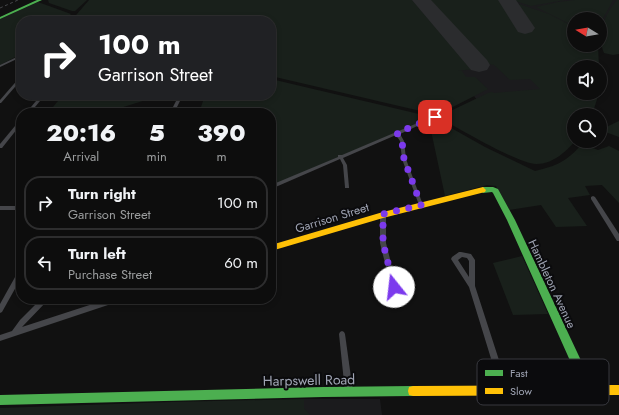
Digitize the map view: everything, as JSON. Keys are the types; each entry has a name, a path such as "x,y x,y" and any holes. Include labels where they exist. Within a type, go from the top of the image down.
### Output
{"main road":[{"path":"0,18 40,0"},
{"name":"Garrison Street","path":"276,246 383,214 486,189 493,189"},
{"name":"Hambleton Avenue","path":"493,189 496,191 511,220 575,359"},
{"name":"Harpswell Road","path":"0,400 349,392 477,391"}],"street":[{"path":"0,66 16,58"},
{"path":"0,102 16,84"},
{"path":"32,108 39,100"},
{"path":"276,185 340,156 435,117"},
{"path":"0,147 16,128"},
{"path":"397,133 402,141 404,159 421,205"},
{"path":"340,156 345,165 347,187"},
{"path":"593,198 619,239"},
{"path":"0,208 16,208"},
{"path":"383,214 383,243 394,287"},
{"path":"472,286 472,260 469,256 461,254 454,259 472,286 495,359"},
{"path":"0,310 16,281"},
{"path":"15,332 22,322 40,304"},
{"path":"0,338 102,304"},
{"path":"342,334 349,392"}],"shaded area":[{"path":"48,0 87,0 75,11 72,11 49,3"},
{"path":"89,0 412,0 468,66 473,69 458,71 462,71 466,77 475,77 488,89 443,112 429,113 276,77 276,16 75,16"},
{"path":"189,0 619,0 619,33 607,32 607,12 567,12 567,46 546,93 477,100 416,20"},
{"path":"430,0 503,0 520,28 529,29 513,3 516,3 549,14 567,23 567,52 598,52 599,60 567,60 567,100 597,100 594,108 567,108 568,148 558,157 548,162 537,164 529,163 504,153 440,118 440,116 488,93 540,89 530,79 510,80 494,65 489,64"},
{"path":"512,0 565,0 531,6"},
{"path":"575,0 613,0 606,12 567,12 567,22 536,7"},
{"path":"617,0 619,0 619,54 613,55 604,52 607,52 607,16"},
{"path":"38,2 71,14 69,16 16,16 16,57 0,65 0,19"},
{"path":"276,80 419,114 437,120 485,147 535,171 561,162 578,148 593,148 598,150 609,146 619,151 619,203 602,185 585,186 590,195 568,198 587,226 556,227 541,205 509,210 496,186 487,185 445,196 430,126 416,124 276,184 276,108 201,108 203,100 276,100"},
{"path":"59,100 146,100 120,108 52,108"},
{"path":"619,121 619,137 607,133 607,127"},
{"path":"522,256 548,314 513,315 493,263"},
{"path":"304,399 380,399 382,415 304,415"},
{"path":"304,399 304,408 310,415 0,415 0,408"}],"runway":[{"path":"421,0 479,65"},
{"path":"507,0 525,28"}],"railway":[{"path":"0,8 18,0"}],"traffic: fast":[{"path":"0,18 40,0"},
{"path":"483,190 493,189 496,191 511,220 575,359"},
{"path":"0,400 413,391"}],"traffic: slow":[{"path":"276,247 383,215 483,190"},
{"path":"609,390 619,390"},
{"path":"413,391 477,391"}],"route":[{"path":"394,287 384,253 382,226 383,214 421,205 416,195 412,179 404,159 402,141 397,133 435,117"}]}
